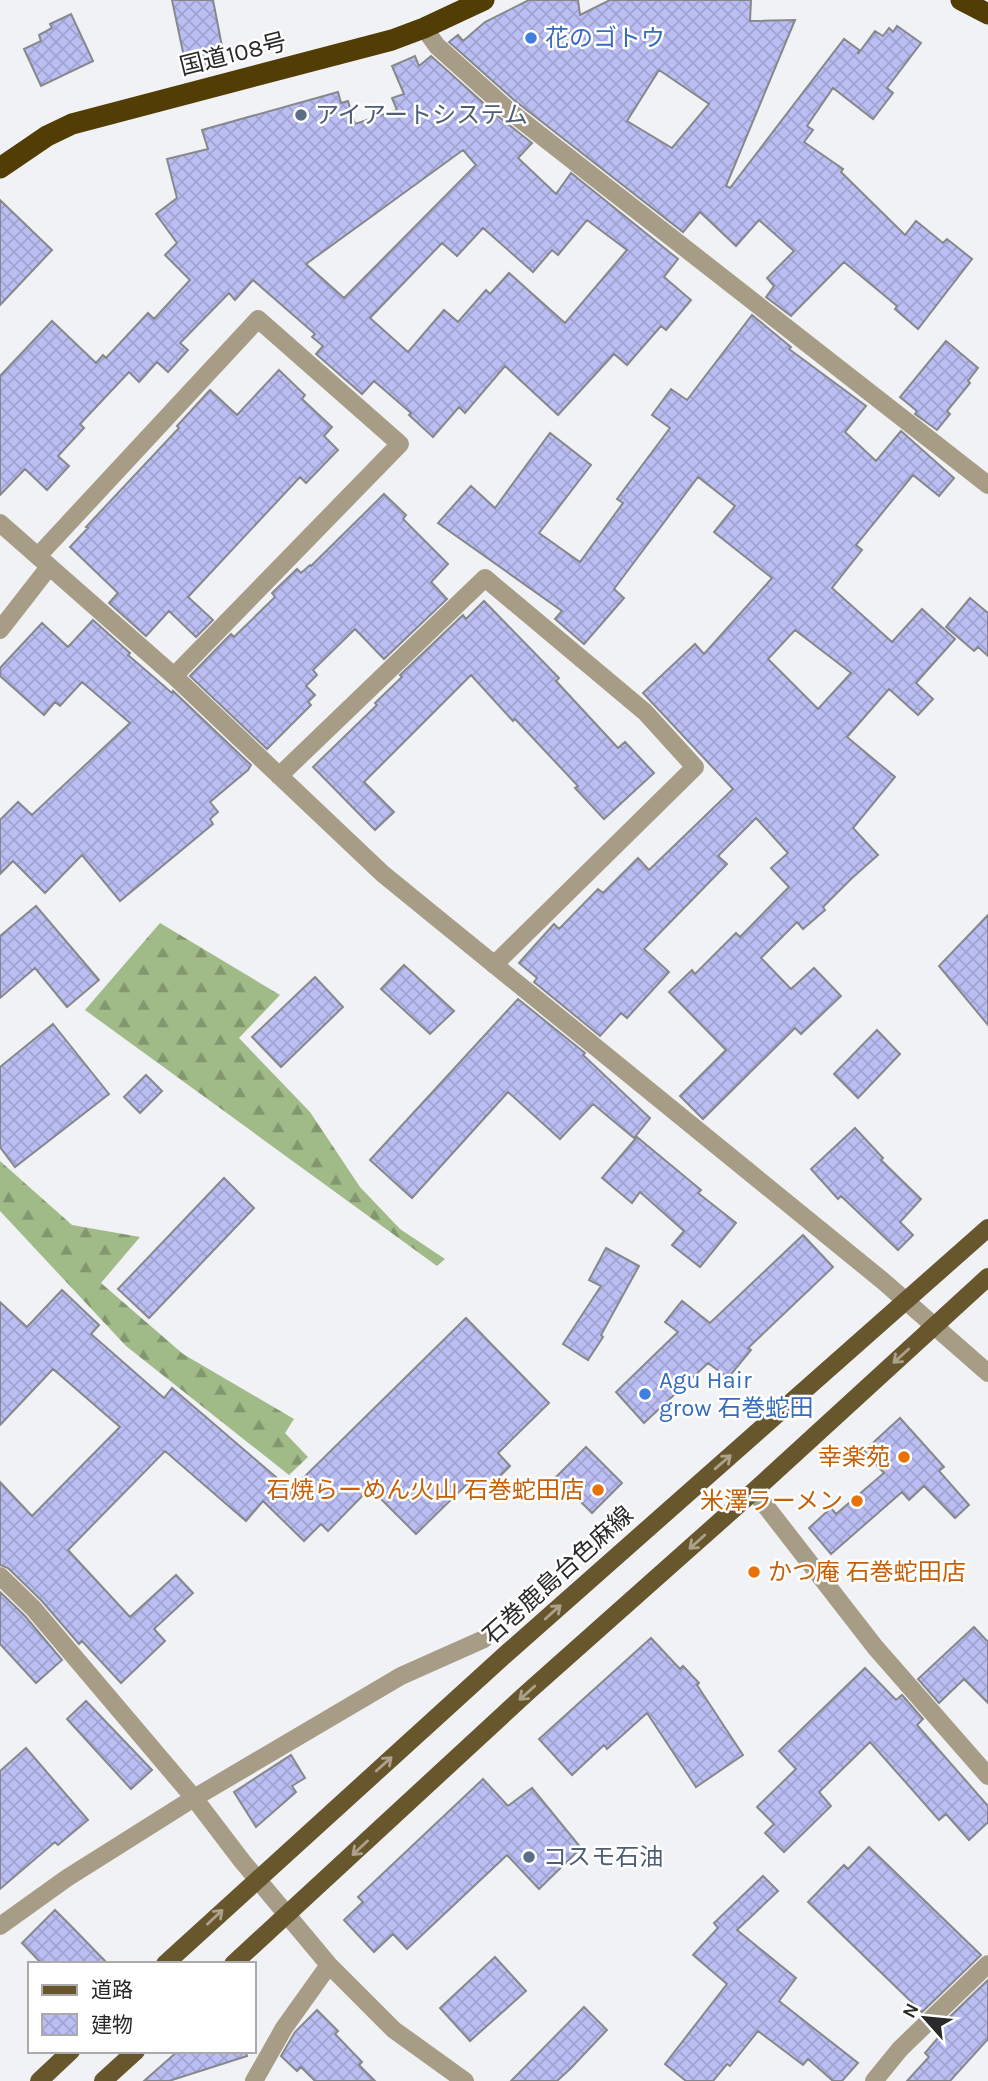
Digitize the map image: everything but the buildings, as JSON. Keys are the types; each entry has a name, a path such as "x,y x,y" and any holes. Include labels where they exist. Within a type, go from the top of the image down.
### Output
{"highway":[{"name":"国道108号","path":"0,168 47,136 72,124 392,40 484,0"},
{"path":"961,0 988,14"}],"main road":[{"name":"石巻鹿島台色麻線","path":"167,1962 517,1645 988,1228"},
{"path":"235,1962 529,1691 754,1491 988,1277"},
{"path":"38,2081 69,2053"},
{"path":"103,2081 134,2053"}],"street":[{"path":"424,28 437,46 507,109 988,485"},
{"path":"0,630 43,562 258,319 400,444 174,676"},
{"path":"0,523 174,676 383,874 906,1301 988,1373"},
{"path":"279,776 485,578 645,712 695,767 494,964"},
{"path":"754,1491 875,1647 988,1776"},
{"path":"0,1576 33,1608 194,1798 329,1965 394,2029 465,2081"},
{"path":"0,1926 66,1878 194,1798 401,1676 484,1639"},
{"path":"874,2081 900,2049 988,1964"},
{"path":"254,2081 284,2028 329,1965"}],"green space":[{"path":"160,923 280,995 239,1038 310,1112 360,1187 400,1229 445,1259 437,1266 85,1010"},
{"path":"0,1161 72,1225 140,1237 101,1283 183,1354 294,1419 285,1433 308,1457 289,1475 126,1346 0,1211"}],"place":[{"name":"花のゴトウ","path":"531,38"},
{"name":"アイアートシステム","path":"301,115"},
{"name":"Agu Hair grow 石巻蛇田","path":"645,1394"},
{"name":"幸楽苑","path":"904,1457"},
{"name":"石焼らーめん火山 石巻蛇田店","path":"598,1490"},
{"name":"米澤ラーメン","path":"857,1501"},
{"name":"かつ庵 石巻蛇田店","path":"754,1572"},
{"name":"コスモ石油","path":"529,1857"}]}
